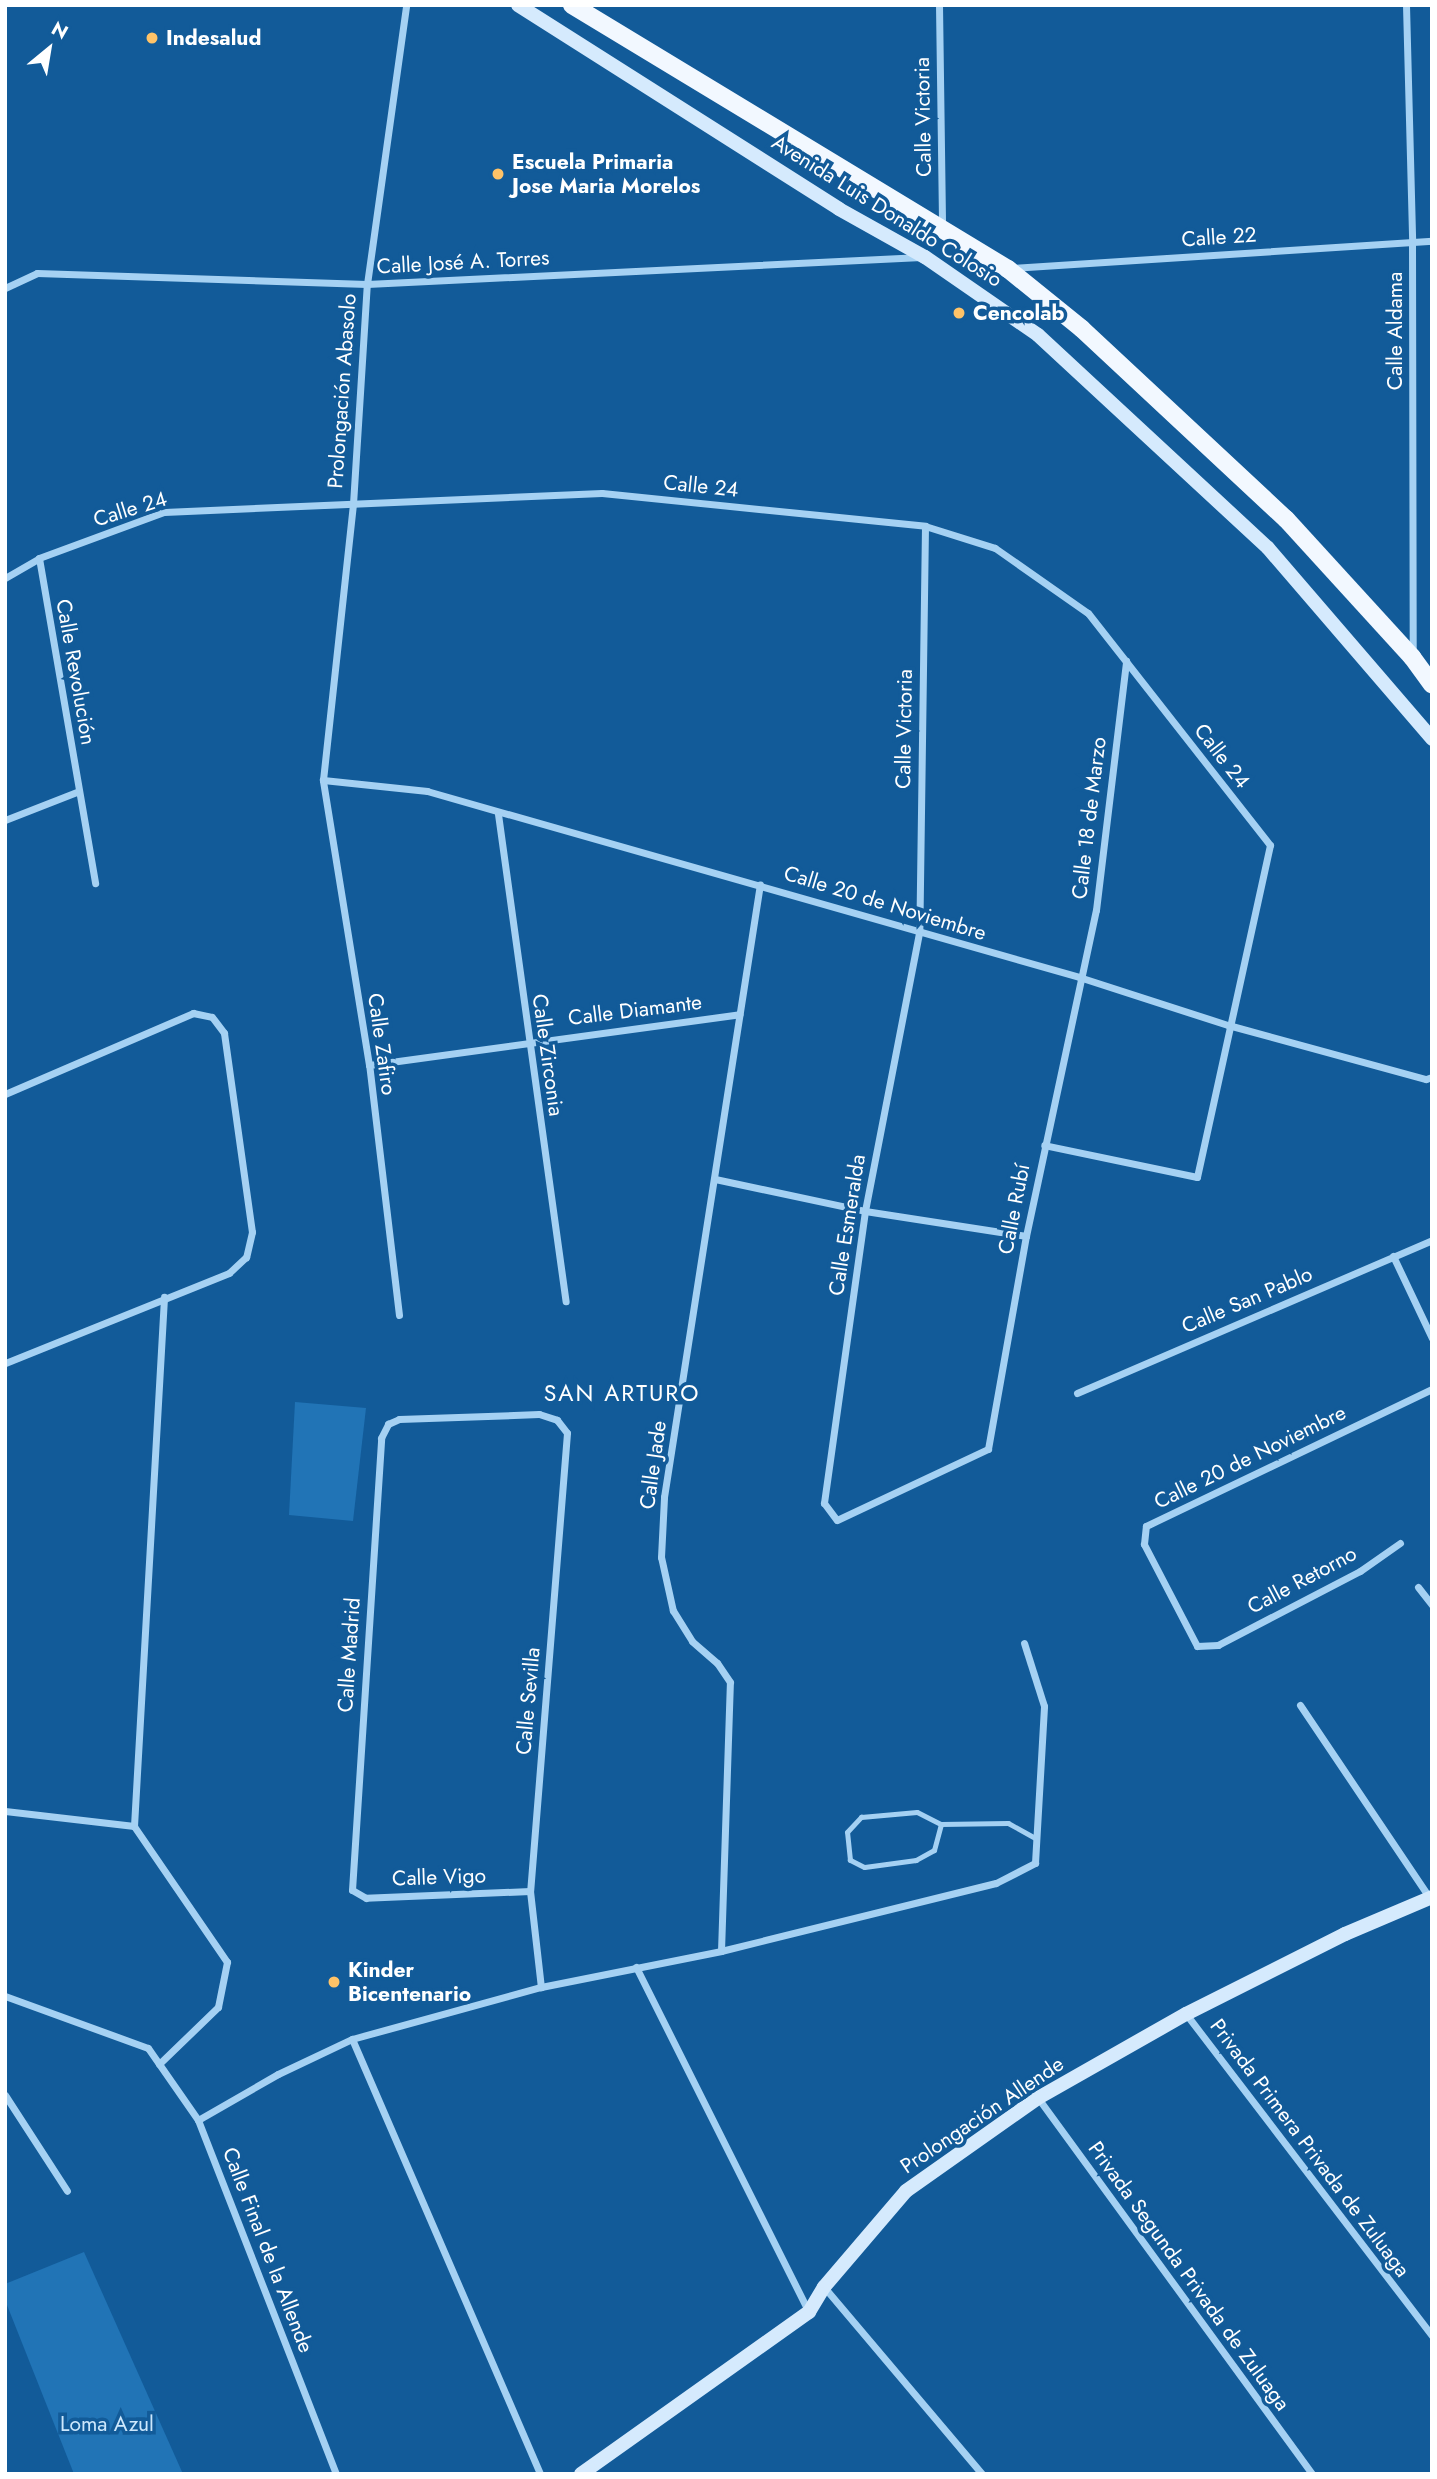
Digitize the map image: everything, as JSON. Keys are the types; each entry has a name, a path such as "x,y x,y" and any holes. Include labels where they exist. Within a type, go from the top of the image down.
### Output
{"main road":[{"name":"Avenida Luis Donaldo Colosio","path":"518,5 839,209 925,257 1038,335 1268,548 1432,739"},
{"name":"Avenida Luis Donaldo Colosio","path":"572,5 1008,269 1082,328 1286,519 1412,657 1432,685"},
{"name":"Prolongación Allende","path":"581,2474 809,2312 824,2287 906,2191 1038,2098 1186,2014 1345,1934 1431,1898"}],"street":[{"name":"Prolongación Abasolo","path":"323,780 353,504 367,284 406,5"},
{"name":"Calle Victoria","path":"939,5 942,229"},
{"name":"Calle Aldama","path":"1406,5 1412,242 1412,657"},
{"name":"Calle 22","path":"1008,269 1432,241"},
{"name":"Calle José A. Torres","path":"5,288 37,273 367,284 925,257"},
{"name":"Calle 24","path":"5,578 39,558 164,512 602,493 925,526 995,548 1088,613 1270,845 1228,1025"},
{"name":"Calle Victoria","path":"919,933 925,526"},
{"name":"Calle Revolución","path":"39,558 95,883"},
{"name":"Calle 18 de Marzo","path":"1079,977 1096,910 1126,662"},
{"name":"Calle 20 de Noviembre","path":"323,780 427,791 498,814 760,884 919,933 1079,977 1228,1025 1426,1079 1432,1077"},
{"name":"Calle Zafiro","path":"323,780 369,1065 399,1315"},
{"path":"5,820 79,791"},
{"name":"Calle Zirconia","path":"498,814 566,1301"},
{"name":"Calle Jade","path":"722,1951 730,1682 717,1662 692,1641 673,1611 661,1557 664,1497 760,884"},
{"name":"Calle Esmeralda","path":"919,933 865,1211 824,1503 837,1520 988,1449"},
{"name":"Calle Rubí","path":"988,1449 1026,1236 1079,977"},
{"path":"5,1094 193,1013 212,1017 224,1033 252,1233 246,1257 229,1273 5,1363"},
{"name":"Calle Diamante","path":"369,1065 528,1041 740,1014"},
{"path":"1044,1145 1197,1177 1228,1025"},
{"path":"715,1179 865,1211 1026,1236"},
{"name":"Calle San Pablo","path":"1077,1393 1432,1240"},
{"path":"1393,1256 1432,1338"},
{"path":"159,2064 218,2007 227,1962 134,1826 164,1297"},
{"name":"Calle 20 de Noviembre","path":"1218,1645 1197,1646 1144,1544 1146,1526 1432,1389"},
{"name":"Calle Sevilla","path":"388,1424 399,1419 539,1414 557,1420 567,1433 530,1891 541,1987"},
{"name":"Calle Madrid","path":"352,1890 381,1438 388,1424"},
{"name":"Calle Retorno","path":"1218,1645 1360,1571 1400,1543"},
{"path":"1418,1587 1432,1605"},
{"path":"198,2120 278,2074 352,2039 541,1987 722,1951 996,1882 1035,1863 1044,1706 1024,1643"},
{"path":"1300,1704 1431,1898"},
{"path":"5,1811 134,1826"},
{"name":"Calle Vigo","path":"352,1890 366,1898 530,1891"},
{"path":"636,1967 809,2312"},
{"name":"Calle Final de la Allende","path":"5,1996 148,2048 198,2120 337,2474"},
{"name":"Privada Primera Privada de Zuluaga","path":"1186,2014 1432,2336"},
{"path":"352,2039 540,2474"},
{"path":"5,2095 67,2191"},
{"name":"Privada Segunda Privada de Zuluaga","path":"1038,2098 1312,2474"},
{"path":"824,2287 982,2474"}],"lane":[{"path":"941,1824 934,1850 916,1860 864,1867 850,1860 847,1832 861,1817 918,1812 941,1824 1008,1823 1037,1839"}],"green space":[{"path":"295,1402 366,1408 353,1521 289,1515"},
{"name":"Loma Azul","path":"84,2252 183,2474 74,2474 5,2300 5,2284"}],"place":[{"name":"Indesalud","path":"152,38"},
{"name":"Escuela Primaria Jose Maria Morelos","path":"498,174"},
{"name":"Cencolab","path":"959,313"},
{"name":"Kinder Bicentenario","path":"334,1982"}],"district":[{"name":"SAN ARTURO","path":"622,1393"}]}
